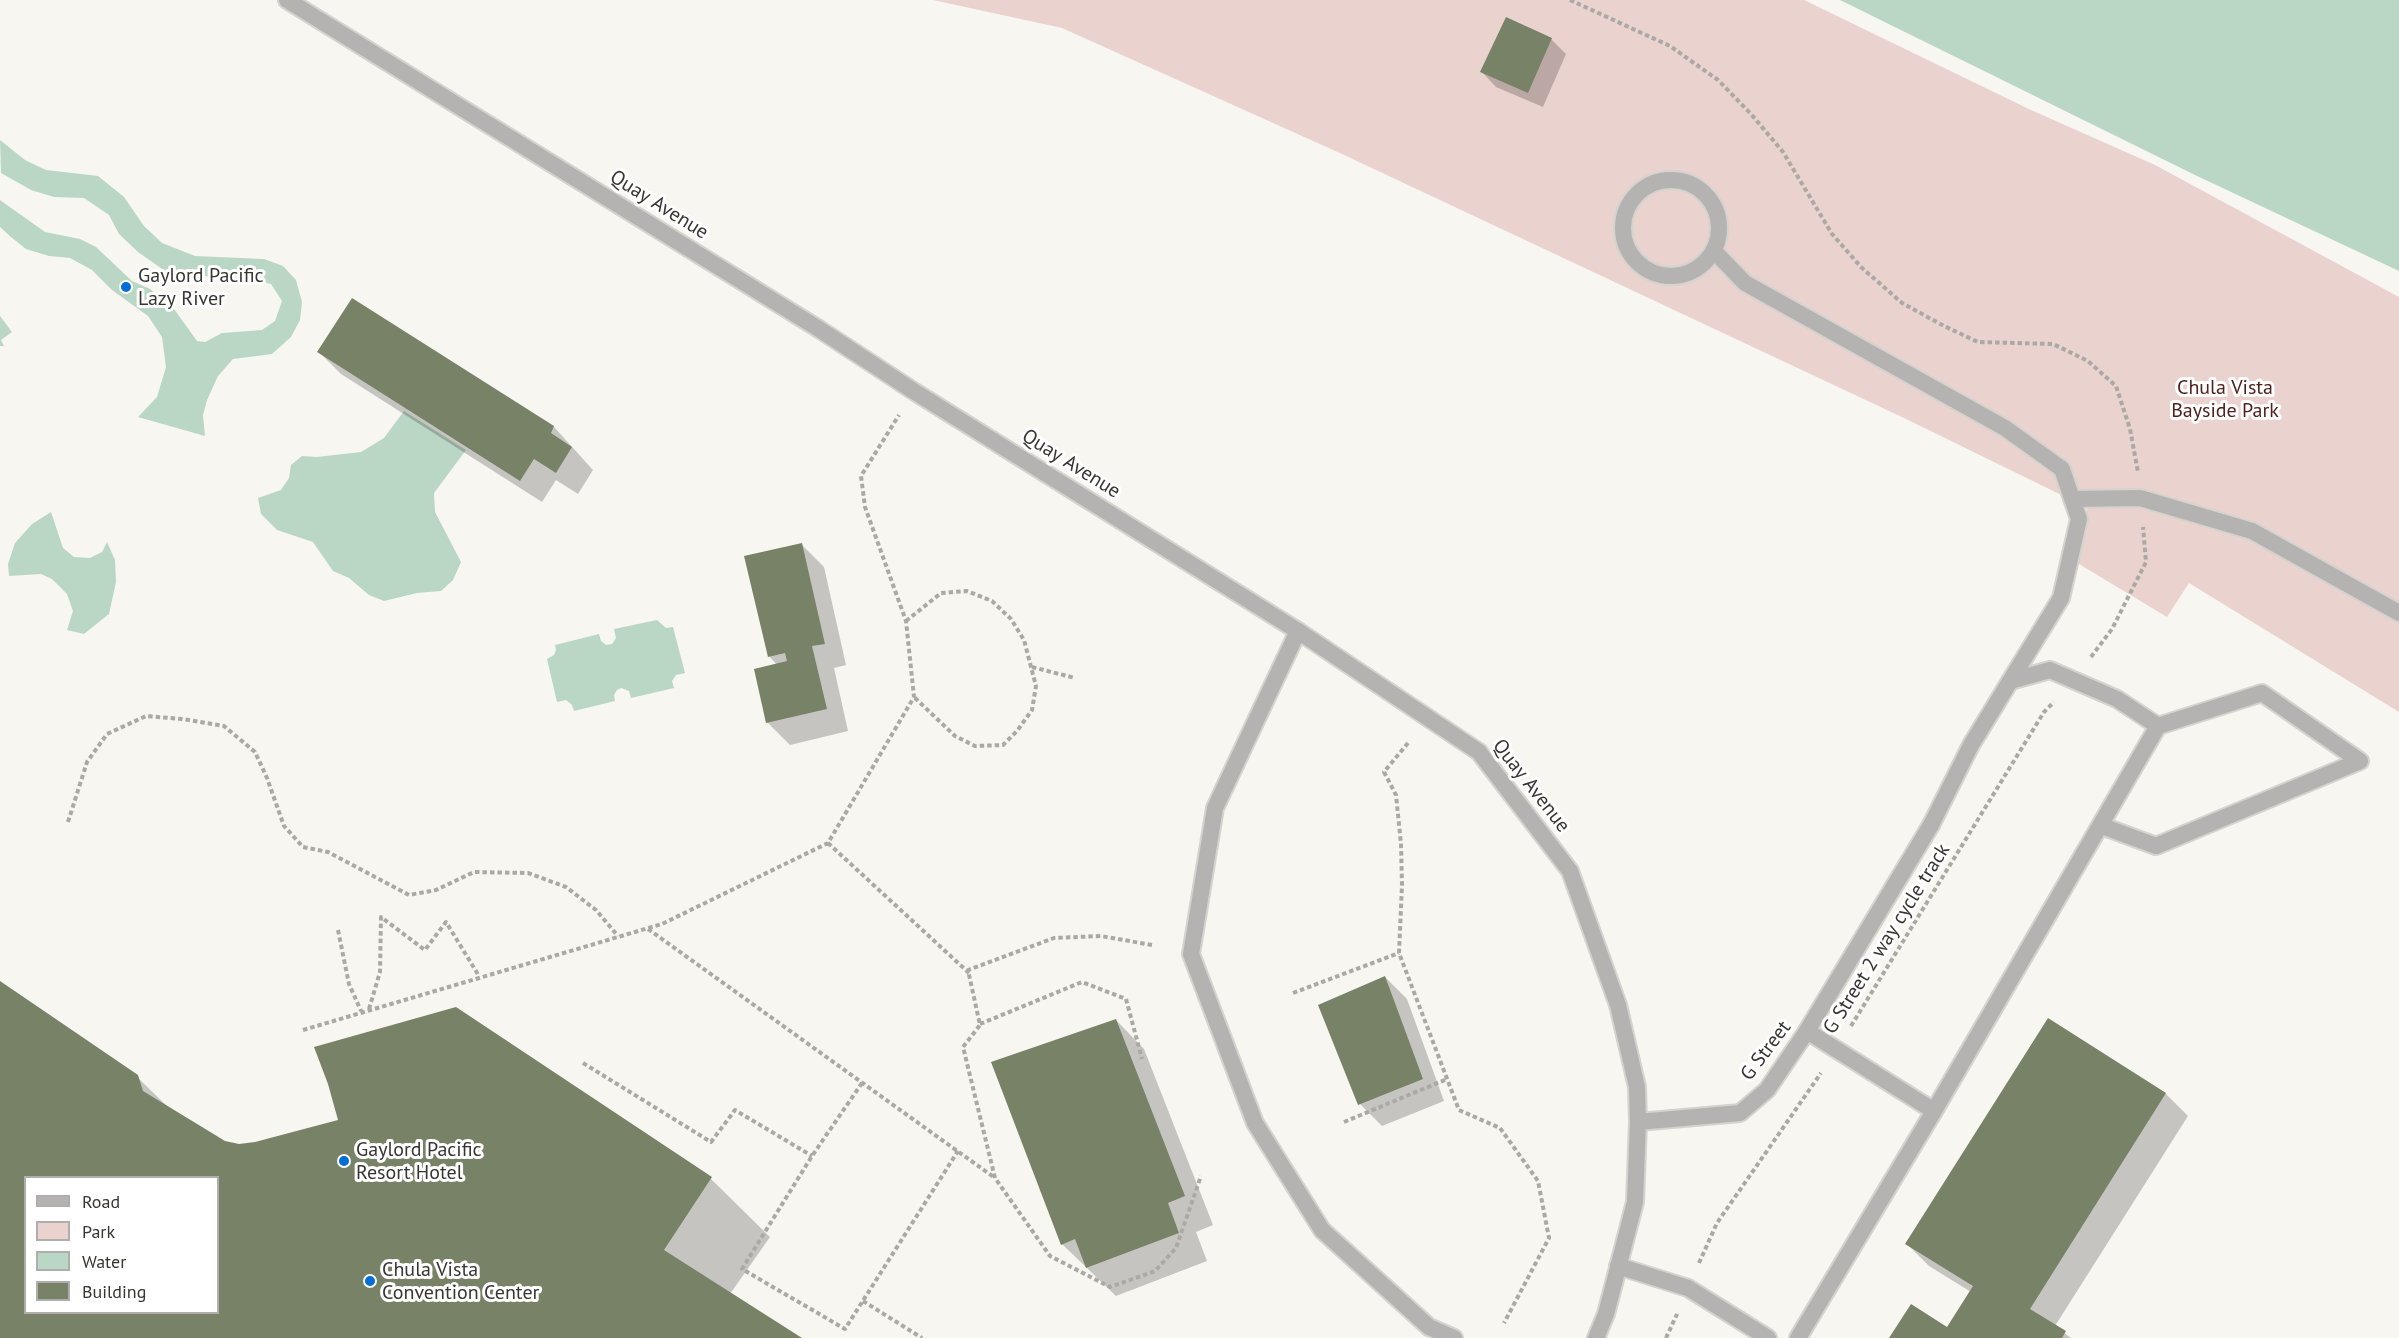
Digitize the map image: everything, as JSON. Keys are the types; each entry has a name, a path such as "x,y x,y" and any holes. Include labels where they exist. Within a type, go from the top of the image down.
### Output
{"street":[{"name":"Quay Avenue","path":"287,0 809,323 915,392 1298,631 1479,752 1570,871 1618,1005 1637,1087 1638,1122"},
{"path":"1670,178 1695,184 1713,202 1720,226 1714,251 1697,270 1672,277 1647,271 1628,254 1621,228 1627,204 1645,185 1670,178"},
{"path":"1714,251 1745,283 2006,428 2062,469 2079,519 2061,598 2010,681"},
{"path":"2072,499 2140,498 2252,531 2399,613"},
{"path":"1298,631 1215,808 1191,954 1255,1124 1322,1230 1429,1327 1454,1338"},
{"path":"2010,681 2050,670 2117,699 2158,726"},
{"name":"G Street","path":"1638,1122 1740,1113 1767,1090 1807,1031 1930,825 1971,745 2010,681"},
{"path":"1798,1338 2102,826 2158,726 2262,693 2360,761 2156,846 2102,826"},
{"path":"1807,1031 1934,1111"},
{"path":"1596,1338 1606,1314 1635,1202 1638,1122"},
{"path":"1618,1266 1688,1288 1768,1338"}],"path":[{"path":"1570,0 1670,46 1718,80 1783,152 1832,234 1861,267 1902,303 1978,342 2053,344 2088,361 2116,386 2130,429 2138,467 2140,498"},
{"path":"303,1030 479,976 662,924 828,843 914,698 906,621 865,507 861,476 903,410"},
{"name":"G Street 2 way cycle track","path":"1666,1338 1717,1223 1836,1051 2044,712 2074,680 2112,629 2146,562 2140,498"},
{"path":"906,621 941,592 967,591 992,601 1011,619 1024,640 1036,686 1032,710 1017,731 1003,745 975,746 955,736 914,698"},
{"path":"1032,667 1075,678"},
{"path":"68,822 87,762 107,734 146,716 224,726 255,752 284,826 303,847 328,852 409,895 436,890 474,872 528,873 566,887 596,910 618,936"},
{"path":"1408,743 1384,772 1396,795 1401,844 1399,953 1459,1110 1500,1128 1538,1181 1549,1238 1504,1323"},
{"path":"828,843 968,970 980,1025"},
{"path":"370,1009 380,972 381,917 425,950 446,922 479,976"},
{"path":"647,928 995,1178 1050,1256 1110,1287 1155,1271 1176,1248 1201,1176"},
{"path":"338,930 349,984 362,1011"},
{"path":"968,970 1054,938 1101,936 1152,945"},
{"path":"1293,993 1399,953"},
{"path":"995,1178 963,1047 980,1025 1082,982 1126,999 1142,1059"},
{"path":"583,1062 711,1142 735,1110 812,1156"},
{"path":"1344,1122 1447,1079"},
{"path":"862,1083 812,1156 742,1269 845,1329 958,1151"},
{"path":"863,1301 922,1338"}],"green space":[{"name":"Chula Vista Bayside Park","path":"933,0 1804,0 2031,110 2155,165 2399,297 2399,712 2189,583 2167,617 2064,555 2088,508 1904,418 1342,154 1062,28"}],"water":[{"path":"1840,0 2399,0 2399,271 2195,175"},
{"name":"Gaylord Pacific Lazy River","path":"0,140 25,160 46,170 98,176 124,197 144,226 162,243 195,256 264,259 283,266 296,280 302,302 300,320 291,337 272,354 233,359 218,376 203,415 205,436 138,417 157,397 166,367 162,337 148,316 112,290 92,270 70,258 49,256 26,249 11,237 0,227 0,200 45,232 80,239 96,247 132,281 150,289 174,309 197,341 205,342 222,333 262,330 275,321 282,301 271,284 252,279 220,278 165,271 138,252 119,234 109,215 84,198 54,197 31,190 1,173"},
{"path":"0,316 12,332 1,340 4,346 0,346"},
{"path":"404,411 466,450 434,493 435,512 461,562 453,580 441,591 417,593 384,601 369,595 349,578 333,571 313,542 277,530 261,514 258,498 281,490 289,478 291,465 302,456 317,457 361,452 384,438"},
{"path":"51,512 63,548 74,557 90,558 102,552 107,542 115,560 116,582 109,614 84,634 67,630 73,611 67,594 52,579 41,574 9,576 8,564 15,543 32,524"},
{"path":"657,620 666,628 673,627 685,673 676,675 672,681 674,688 631,698 629,691 621,688 614,695 615,701 574,711 572,705 566,700 557,702 547,659 554,655 555,645 599,634 601,641 606,645 612,644 616,638 614,629"}],"building":[{"path":"1506,17 1552,38 1528,93 1480,72"},
{"path":"352,298 554,426 551,433 572,447 556,473 534,459 520,481 317,352"},
{"path":"802,543 825,644 812,646 827,709 766,723 754,669 787,661 785,653 768,657 744,556"},
{"path":"1385,976 1423,1079 1358,1105 1318,1005"},
{"name":"Gaylord Pacific Resort Hotel","path":"0,981 138,1075 143,1091 225,1141 239,1144 255,1142 338,1120 314,1047 456,1007 712,1177 664,1250 802,1338 0,1338"},
{"path":"2048,1018 2166,1093 2030,1309 2066,1331 2062,1338 1889,1338 1911,1304 1947,1327 1973,1286 1905,1244"},
{"path":"1116,1019 1185,1196 1168,1203 1179,1233 1086,1268 1075,1239 1061,1245 991,1062"}],"place":[{"name":"Gaylord Pacific Lazy River","path":"126,287"},
{"name":"Gaylord Pacific Resort Hotel","path":"344,1161"},
{"name":"Chula Vista Convention Center","path":"370,1281"}]}
